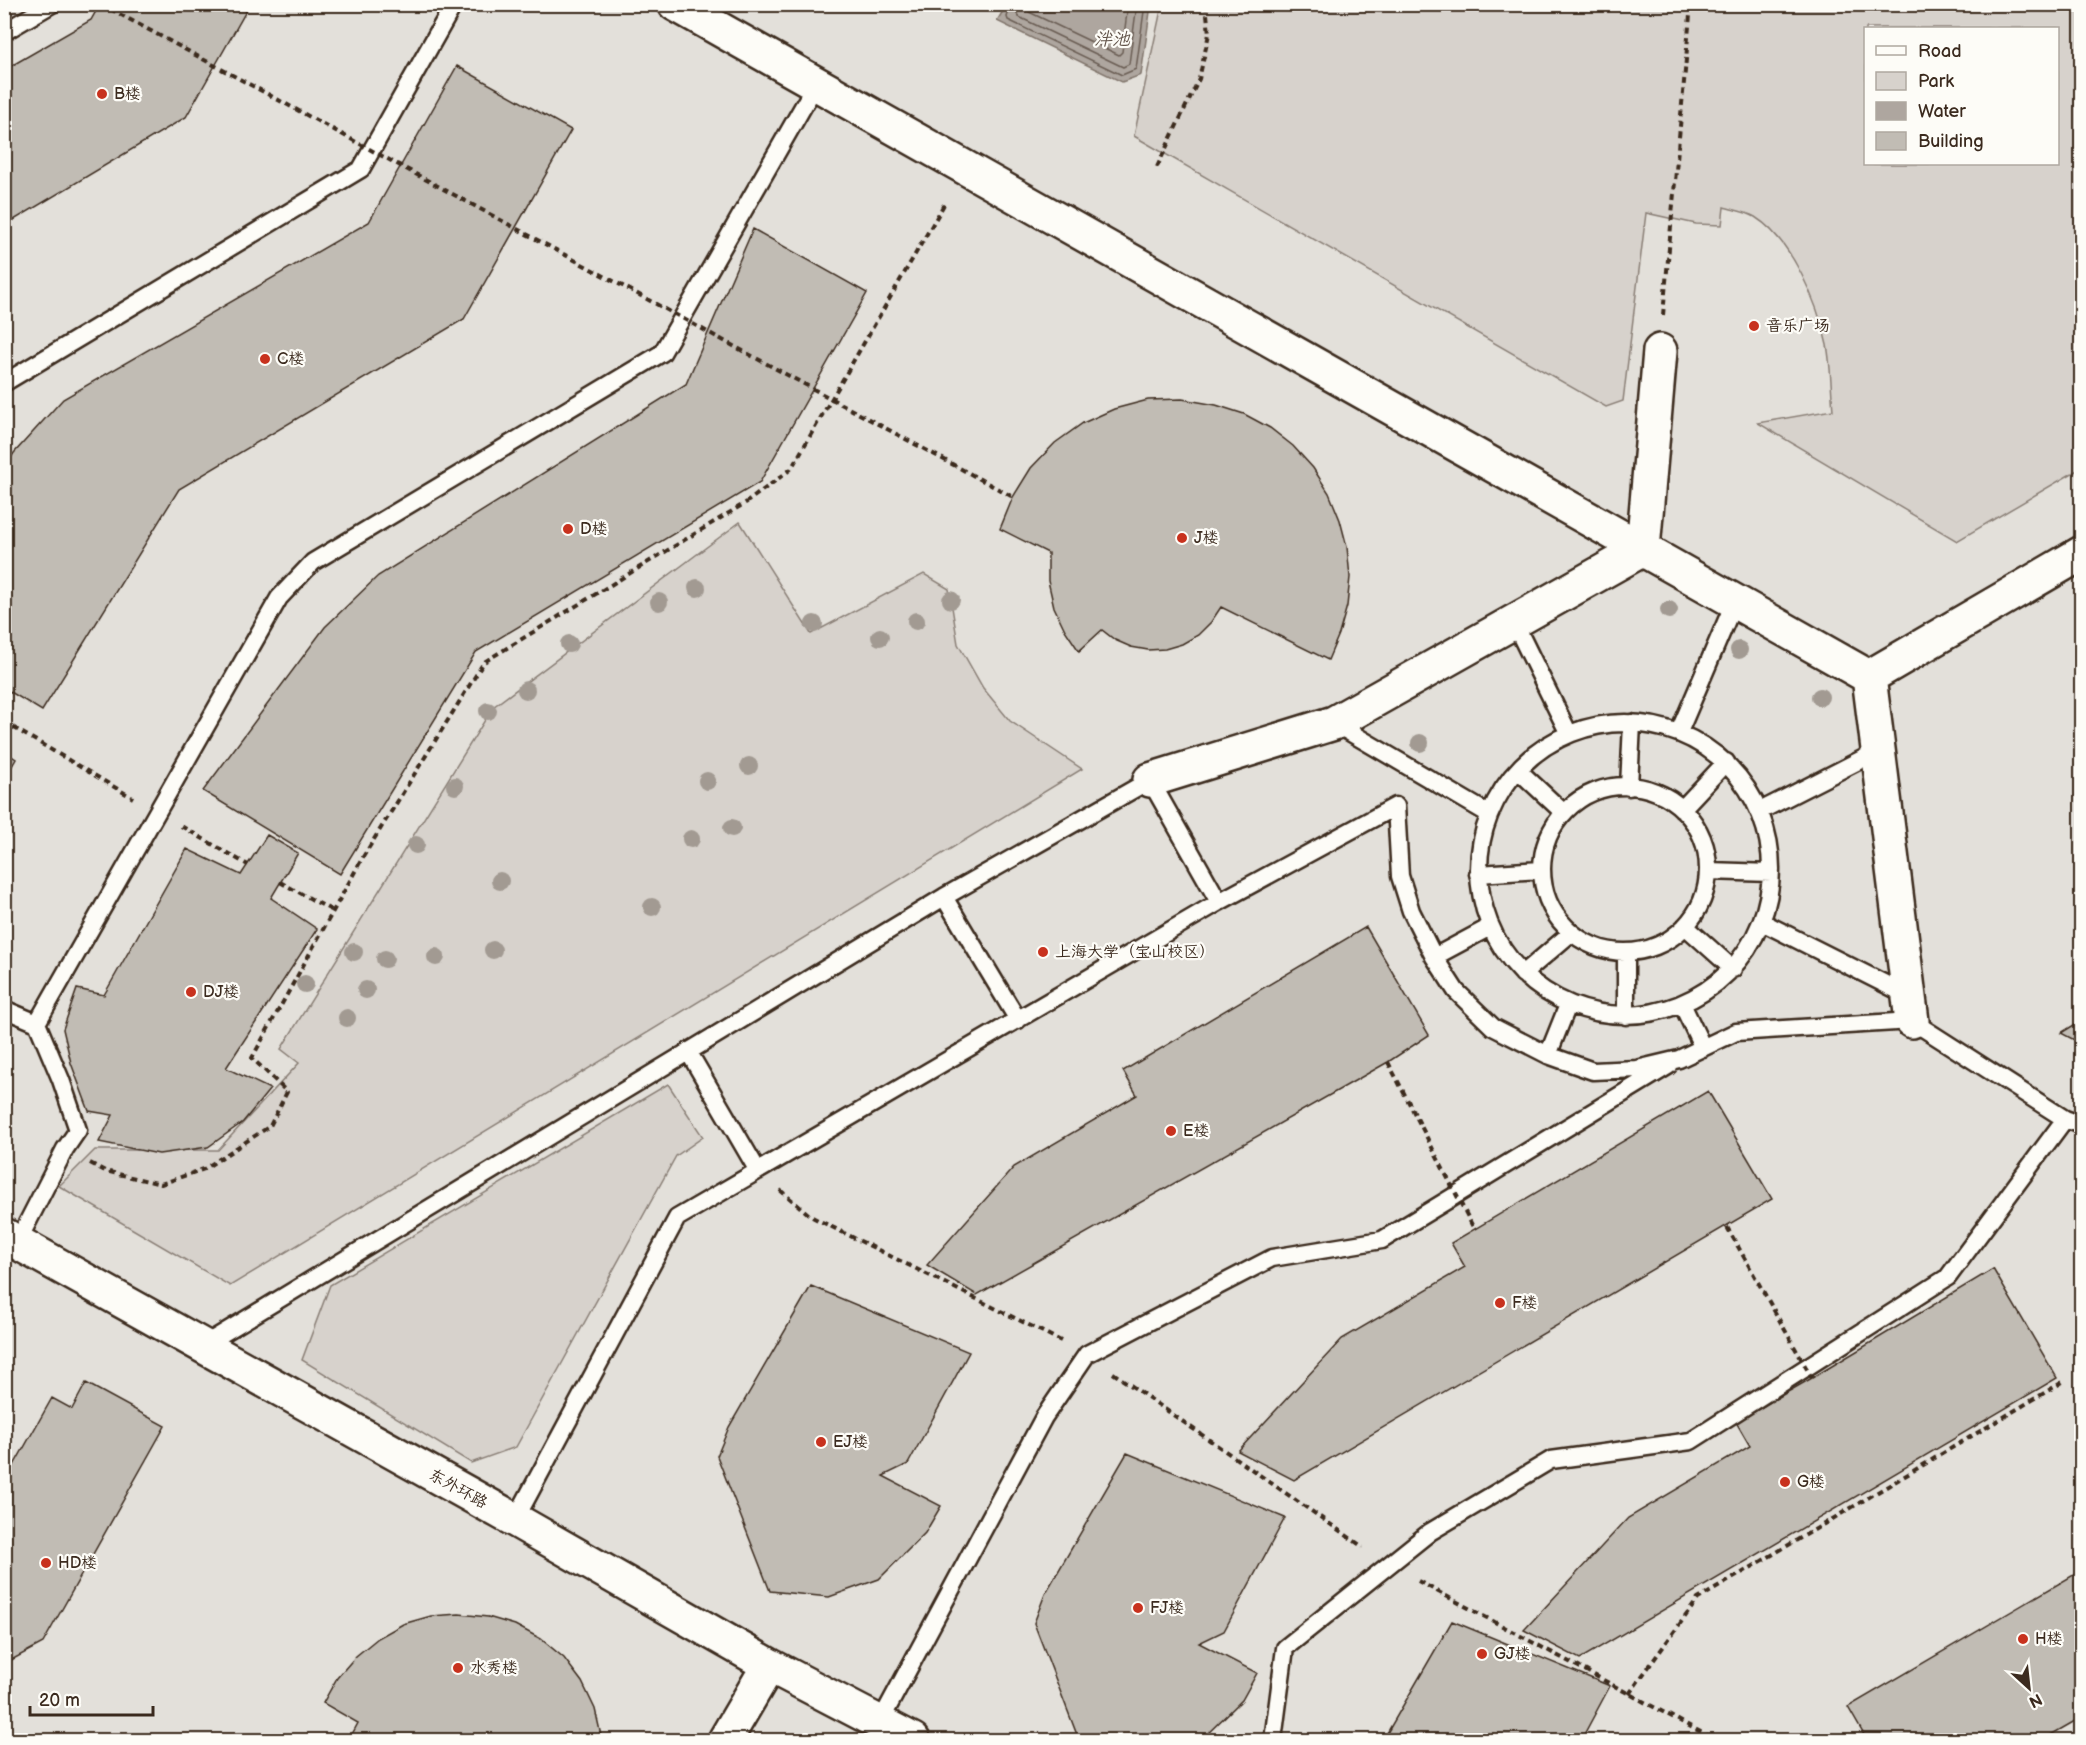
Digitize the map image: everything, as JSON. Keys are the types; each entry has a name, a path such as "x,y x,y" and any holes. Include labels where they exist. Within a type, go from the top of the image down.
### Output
{"street":[{"path":"675,4 1869,677"},
{"path":"1643,549 1660,351"},
{"path":"1150,780 1335,723 1643,549"},
{"path":"1869,677 2082,553"},
{"path":"1869,677 1910,1008"},
{"name":"东外环路","path":"11,1239 769,1665 913,1740"},
{"path":"725,1740 769,1665"}],"lane":[{"path":"4,32 52,4"},
{"path":"4,383 361,169 454,4"},
{"path":"37,1023 279,598 313,562 662,353 816,84"},
{"path":"1679,732 1735,601"},
{"path":"1515,622 1569,734"},
{"path":"1335,723 1489,814"},
{"path":"1629,786 1632,723"},
{"path":"1632,723 1679,732 1726,762 1745,783 1760,811 1768,833 1772,861 1771,889 1762,922 1753,942 1733,969 1693,1000 1666,1011 1626,1016 1606,1015 1568,1005 1550,996 1523,974 1507,957 1490,927 1482,903 1478,874 1480,845 1489,814 1501,790 1518,770 1543,748 1569,734 1596,726 1632,723"},
{"path":"1760,811 1878,751"},
{"path":"1682,809 1726,762"},
{"path":"1518,770 1564,813"},
{"path":"202,1346 944,897 1150,780 1219,902"},
{"path":"1636,786 1659,793 1682,809 1694,823 1705,844 1708,871 1705,890 1696,913 1685,926 1661,944 1626,952 1591,945 1571,933 1555,915 1545,894 1541,870 1545,846 1554,825 1569,806 1590,794 1612,787 1636,786"},
{"path":"515,1521 677,1218 1219,902 1396,806 1400,876 1411,911 1434,957 1456,991 1493,1027 1548,1055 1593,1071 1637,1069 1679,1059"},
{"path":"1478,874 1541,870"},
{"path":"1708,871 1772,873"},
{"path":"944,897 1018,1020"},
{"path":"1762,922 1910,1008 2065,1119 2082,1125"},
{"path":"1685,926 1733,969"},
{"path":"1434,957 1490,927"},
{"path":"1523,974 1571,933"},
{"path":"1626,952 1626,1016"},
{"path":"1682,1004 1703,1048"},
{"path":"1548,1055 1568,1005"},
{"path":"880,1722 1044,1417 1087,1354 1272,1257 1382,1240 1679,1059 1736,1032 1910,1008"},
{"path":"4,1010 37,1023 61,1080 78,1130 11,1239"},
{"path":"688,1051 758,1171"},
{"path":"1274,1740 1285,1648 1430,1532 1551,1460 1691,1441 1948,1277 2065,1119"}],"path":[{"path":"101,4 1013,498"},
{"path":"1157,167 1199,79 1209,34 1206,4"},
{"path":"1660,351 1691,4"},
{"path":"65,1149 105,1171 161,1184 204,1169 270,1126 287,1092 252,1058 363,857 484,662 747,502 791,469 965,168"},
{"path":"4,722 248,865"},
{"path":"280,882 333,911"},
{"path":"1388,1062 1474,1229"},
{"path":"758,1171 812,1217 1087,1354 1388,1565 1708,1736"},
{"path":"1727,1227 1812,1378"},
{"path":"1629,1694 1698,1599 2066,1380"}],"shaded area":[{"name":"上海大学（宝山校区）","path":"5,5 2081,5 2081,1740 5,1740"}],"green space":[{"path":"1162,5 2081,5 2081,468 1957,541 1758,423 1833,410 1827,345 1817,311 1802,274 1781,241 1755,217 1724,207 1722,225 1696,224 1646,213 1623,401 1606,407 1134,136"},
{"path":"740,522 811,634 924,574 949,589 958,644 983,688 1010,721 1082,769 230,1286 59,1186 95,1150 218,1150 299,1063 281,1049 493,707"},
{"path":"668,1084 703,1137 676,1156 516,1447 471,1463 302,1360 330,1285"}],"water":[{"name":"泮池","path":"1007,4 1151,5 1141,75 1122,82 997,21"}],"building":[{"name":"B楼","path":"100,4 250,4 186,117 4,226 4,70 91,20"},
{"name":"C楼","path":"457,66 571,130 464,319 179,489 42,711 4,688 4,468 14,453 63,399 369,222"},
{"name":"D楼","path":"753,229 867,293 760,482 476,652 340,874 203,791 325,627 378,576 686,384"},
{"name":"J楼","path":"1182,399 1216,405 1244,414 1270,428 1293,446 1313,468 1329,493 1340,520 1347,547 1350,577 1347,606 1328,660 1221,607 1198,635 1182,644 1165,649 1148,650 1131,647 1115,640 1102,630 1079,651 1054,607 1048,581 1048,553 1000,529 1013,497 1031,468 1055,443 1083,423 1114,409 1148,400"},
{"path":"4,751 16,759 4,780"},
{"name":"DJ楼","path":"267,835 298,853 271,898 317,929 226,1068 270,1089 243,1122 208,1147 159,1154 99,1142 113,1115 89,1111 71,1063 63,1029 77,989 104,995 187,849 241,875"},
{"name":"E楼","path":"1366,927 1429,1035 1388,1062 977,1295 927,1265 1014,1167 1137,1095 1123,1071"},
{"path":"2082,1020 2082,1044 2061,1033"},
{"name":"F楼","path":"1708,1091 1772,1199 1294,1480 1238,1451 1342,1339 1465,1267 1451,1243"},
{"name":"G楼","path":"1993,1269 2057,1378 1580,1659 1524,1630 1628,1518 1750,1446 1736,1422"},
{"name":"EJ楼","path":"811,1286 969,1352 908,1464 883,1476 941,1506 925,1533 879,1579 829,1597 770,1591 717,1456 729,1427"},
{"name":"HD楼","path":"86,1383 165,1426 43,1643 4,1664 4,1483 52,1398 72,1409"},
{"name":"FJ楼","path":"1127,1453 1285,1518 1224,1631 1199,1643 1257,1673 1242,1700 1201,1740 1079,1740 1034,1623 1045,1594"},
{"name":"H楼","path":"2082,1570 2082,1717 2042,1740 1867,1740 1848,1707"},
{"name":"水秀楼","path":"459,1614 488,1617 515,1625 541,1639 564,1658 582,1682 595,1709 602,1740 349,1740 358,1723 323,1703 337,1678 356,1656 378,1638 403,1624 431,1616"},
{"name":"GJ楼","path":"1452,1621 1610,1686 1581,1740 1383,1740"}],"place":[{"name":"B楼","path":"102,94"},
{"name":"音乐广场","path":"1754,326"},
{"name":"C楼","path":"265,359"},
{"name":"D楼","path":"568,529"},
{"name":"J楼","path":"1182,538"},
{"name":"上海大学（宝山校区）","path":"1043,952"},
{"name":"DJ楼","path":"191,992"},
{"name":"E楼","path":"1171,1131"},
{"name":"F楼","path":"1500,1303"},
{"name":"EJ楼","path":"821,1442"},
{"name":"G楼","path":"1785,1482"},
{"name":"HD楼","path":"46,1563"},
{"name":"FJ楼","path":"1138,1608"},
{"name":"H楼","path":"2023,1639"},
{"name":"GJ楼","path":"1482,1654"},
{"name":"水秀楼","path":"458,1668"}]}
